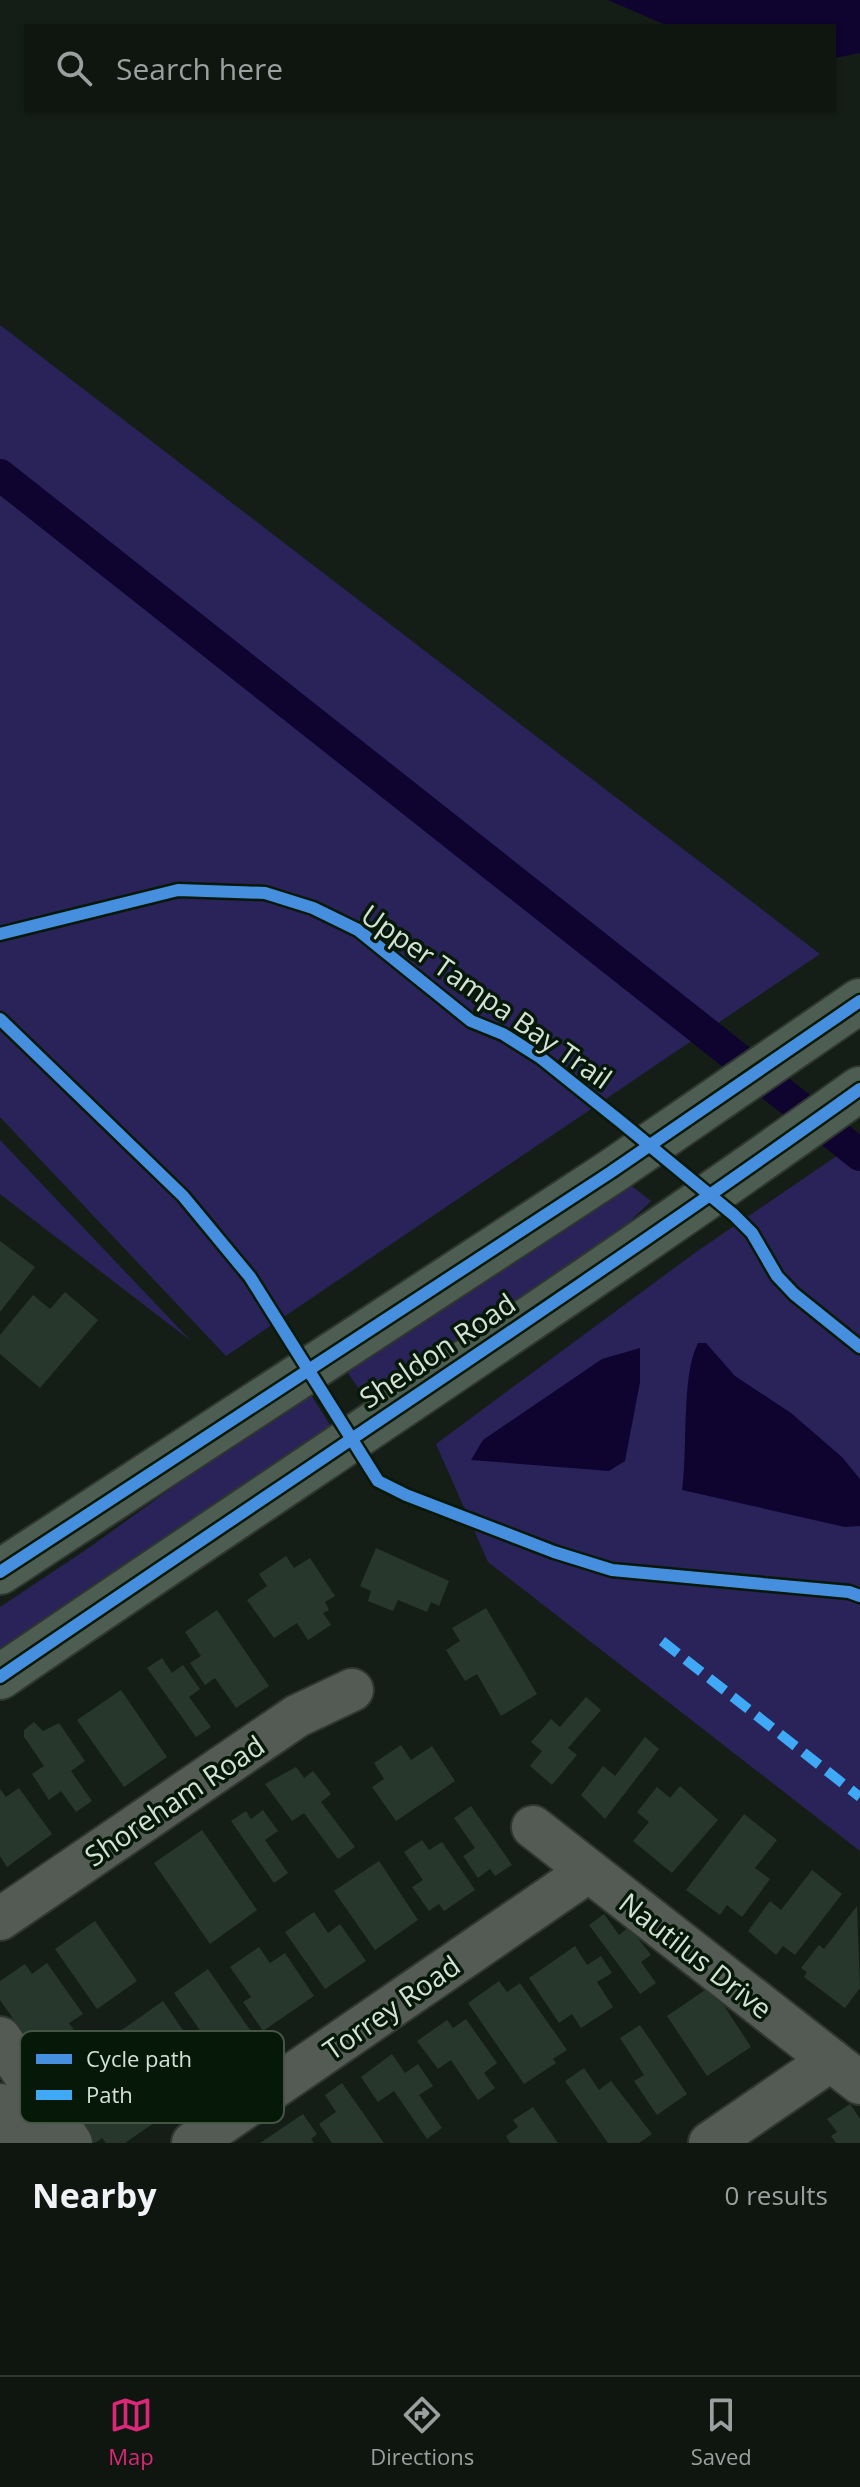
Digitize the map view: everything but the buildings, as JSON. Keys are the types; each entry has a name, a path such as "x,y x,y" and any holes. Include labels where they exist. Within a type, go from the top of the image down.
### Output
{"main road":[{"name":"Sheldon Road","path":"0,1572 611,1172 860,1001"},
{"name":"Sheldon Road","path":"0,1677 695,1207 860,1089"}],"street":[{"name":"Shoreham Road","path":"0,1919 297,1716 352,1690"},
{"name":"Nautilus Drive","path":"533,1827 846,2072"},
{"name":"Torrey Road","path":"284,2080 589,1871"},
{"path":"0,2038 20,2068"},
{"path":"710,2143 846,2072"},
{"path":"0,2105 26,2143"},
{"path":"57,2123 71,2143"},
{"name":"Torrey Road","path":"193,2143 222,2123"}],"shaded area":[{"path":"608,0 860,0 860,53 836,58 836,24 663,24"},
{"path":"0,325 820,954 226,1356 0,1117"},
{"path":"0,1140 191,1341 0,1194"},
{"path":"860,1140 860,1851 488,1562 436,1444 696,1252"},
{"path":"629,1184 651,1201 621,1230 369,1404 344,1367"},
{"path":"698,1343 706,1343 735,1376 791,1413 842,1457 860,1479 860,1526 845,1527 682,1490 689,1374"},
{"path":"640,1348 640,1382 625,1461 609,1471 471,1460 483,1440 602,1359"},
{"path":"308,1390 333,1430 0,1656 0,1607 90,1547"}],"waterway":[{"path":"0,475 860,1155"}],"marked path":[{"path":"662,1641 860,1797"}],"cycle path":[{"name":"Upper Tampa Bay Trail","path":"0,934 178,890 265,893 313,908 358,930 471,1021 503,1034 541,1058 621,1122 734,1215 752,1233 777,1276 794,1294 860,1347"},
{"path":"0,1572 611,1172 860,1001"},
{"path":"0,1019 183,1196 250,1277 378,1481 406,1495 554,1552 612,1570 849,1592 860,1596"},
{"path":"0,1677 539,1312 860,1089"}]}
